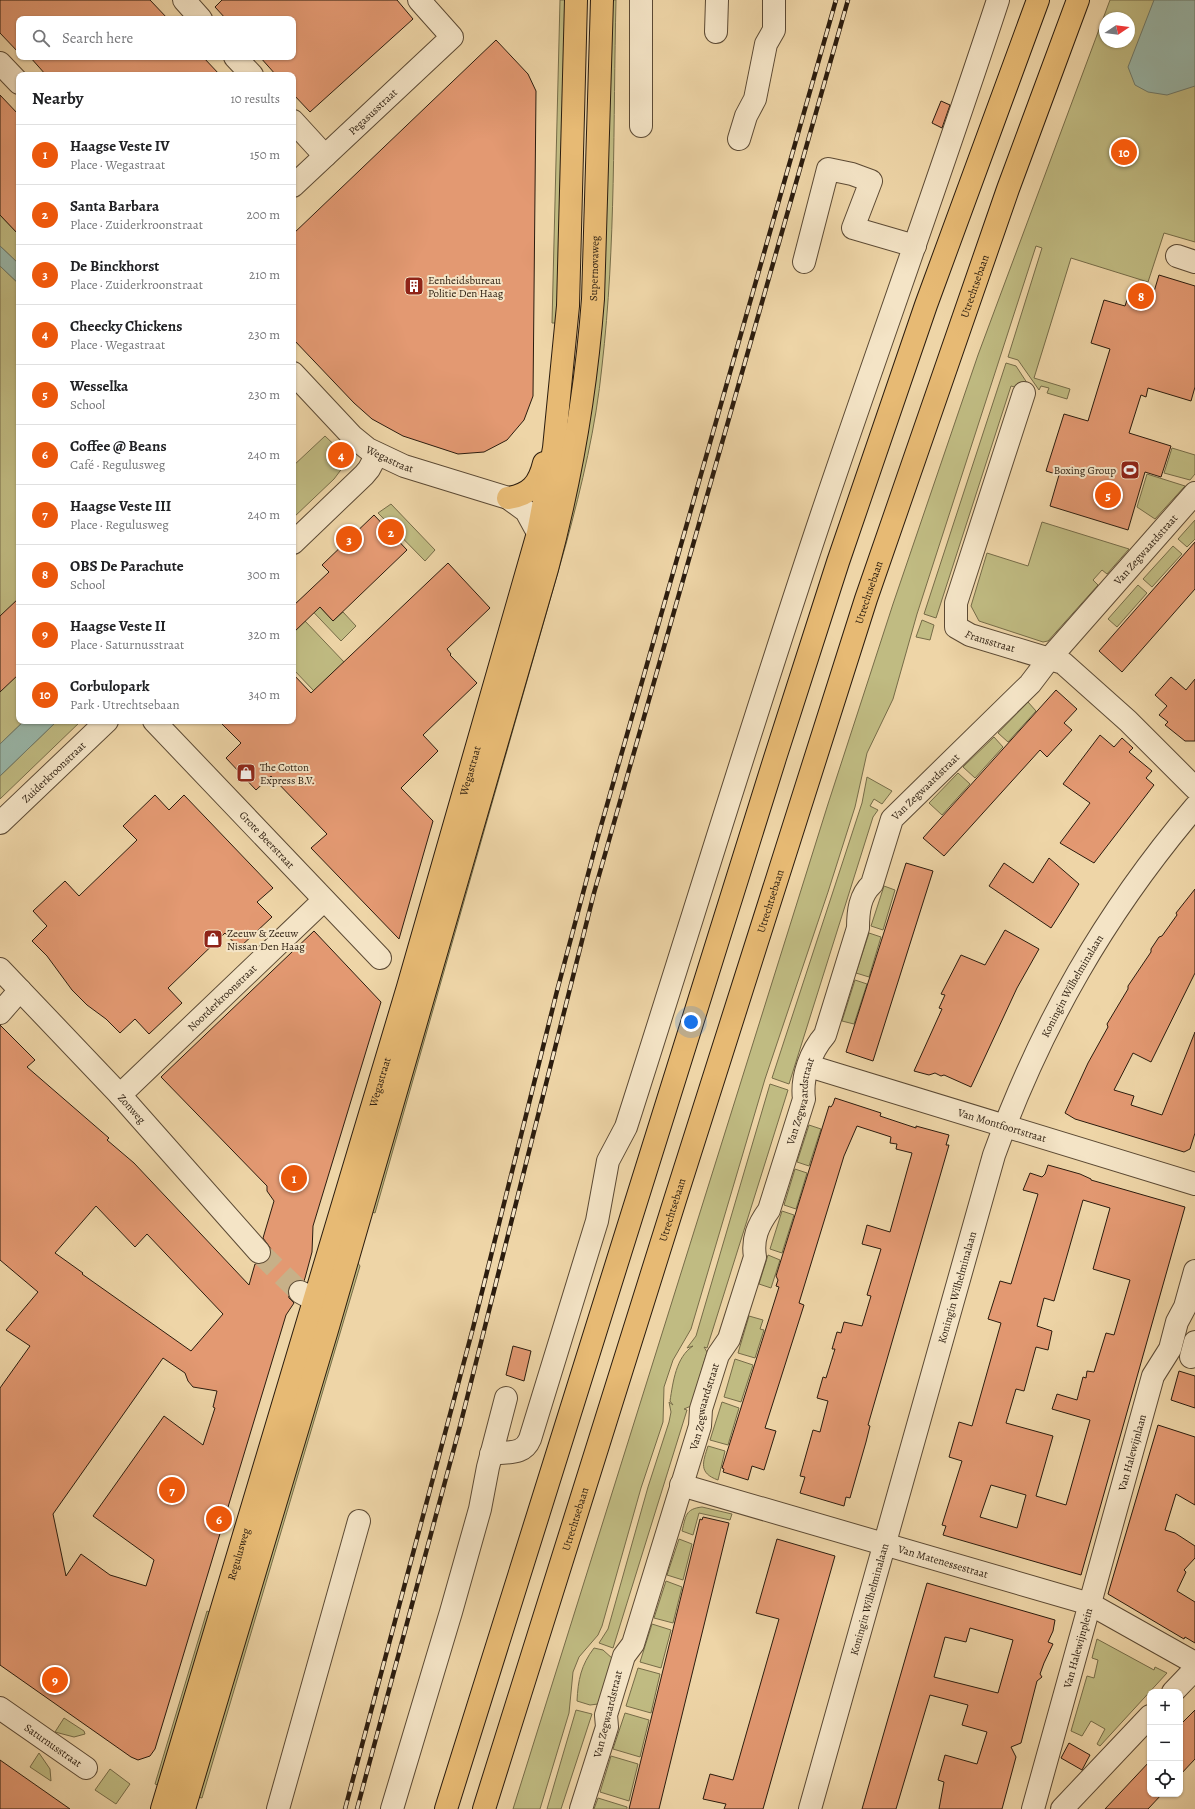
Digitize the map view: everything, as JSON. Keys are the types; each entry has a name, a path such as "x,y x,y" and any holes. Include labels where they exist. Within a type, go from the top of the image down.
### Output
{"main road":[{"path":"548,533 554,448 564,358 569,282 576,0"},
{"name":"Supernovaweg","path":"548,533 577,437 589,346 593,299 602,0"},
{"path":"446,1809 836,570 926,305 1038,0"},
{"name":"Utrechtsebaan","path":"484,1809 674,1200 863,607 984,255 1078,0"},
{"path":"508,498 520,496 531,490 540,476 545,456 554,448"},
{"name":"Wegastraat","path":"316,1299 410,980 548,533"},
{"name":"Regulusweg","path":"162,1809 316,1299"},
{"name":"Regulusweg","path":"184,1809 316,1299"}],"street":[{"path":"184,0 198,16"},
{"name":"Pegasusstraat","path":"296,183 452,37 419,0"},
{"path":"716,32 717,0"},
{"path":"739,139 746,116 755,99 766,44 774,30 776,23 774,0"},
{"path":"491,1454 521,1451 527,1446 530,1439 597,1221 608,1161 626,1127 782,634 998,0"},
{"path":"641,126 645,2"},
{"path":"239,60 249,72"},
{"path":"0,63 16,80"},
{"path":"296,124 325,156"},
{"path":"804,262 828,169 852,174 871,181 853,228 915,246"},
{"name":"Wegastraat","path":"296,377 352,436 377,454 406,466 508,498 526,511 548,533"},
{"name":"Fransstraat","path":"1024,393 956,603 956,627 970,635 1063,663 1128,721 1195,788"},
{"path":"296,540 364,475 377,454"},
{"name":"Van Zegwaardstraat","path":"581,1809 608,1727 606,1715 624,1656 633,1644 700,1426 701,1409 718,1355 729,1339 755,1257 753,1244 760,1223 769,1210 804,1099 803,1087 815,1046 825,1034 858,928 858,912 865,890 872,884 892,819 1030,684 1049,659 1195,493"},
{"name":"Zuiderkroonstraat","path":"0,822 104,724"},
{"name":"Grote Beerstraat","path":"157,724 380,958"},
{"name":"Koningin Wilhelminalaan","path":"810,1809 994,1155 1004,1125 1060,1002 1086,956 1124,898 1169,837 1195,807"},
{"name":"Noorderkroonstraat","path":"120,1095 324,900"},
{"name":"Zonweg","path":"0,969 120,1095 259,1252"},
{"path":"0,1013 20,990"},
{"name":"Van Montfoortstraat","path":"809,1066 1195,1184"},
{"name":"Van Halewijnlaan","path":"1090,1604 1153,1376 1170,1349 1177,1322 1190,1314 1195,1271"},
{"path":"392,1809 451,1612 482,1501 491,1454 506,1398"},
{"name":"Van Matenessestraat","path":"681,1485 1090,1604"},
{"path":"278,1809 359,1521"},
{"name":"Van Halewijnplein","path":"1033,1809 1090,1604 1195,1663"},
{"path":"1176,1689 1195,1669"},
{"name":"Saturnusstraat","path":"0,1708 86,1768"},
{"path":"1062,1809 1147,1719"}],"shaded area":[{"path":"560,0 568,0 558,323 552,323"},
{"path":"608,0 616,0 612,229 606,321 599,388 592,433 578,500 566,544 375,1213 369,1211 570,504"},
{"path":"1110,0 1195,0 1195,242 1164,233 1148,282 1071,258 1034,378 1070,389 1067,399 1047,393 1049,388 1041,386 1039,390 1018,360 1008,357 1042,248 1036,246 917,614 893,699 867,753 855,807 765,1079 691,1329 673,1360 664,1387 663,1422 641,1488 602,1626 598,1635 579,1657 573,1672 569,1713 540,1809 513,1809 828,804 893,604 978,355 1099,30 1099,48 1135,48 1135,12 1106,12"},
{"path":"1154,0 1195,0 1195,86 1167,95 1148,92 1135,85 1128,67"},
{"path":"0,215 16,232 16,261 0,246"},
{"path":"0,246 16,261 16,281 0,266"},
{"path":"0,266 16,281 16,724 21,724 0,744"},
{"path":"1006,363 1016,366 1033,392 1011,386 936,618 924,614"},
{"path":"325,436 344,454 346,463 334,479 296,515 296,463"},
{"path":"1172,448 1195,455 1195,474 1190,480 1164,473"},
{"path":"1147,474 1185,486 1155,519 1137,507"},
{"path":"391,504 435,550 425,561 378,513"},
{"path":"1195,520 1195,539 1187,547 1178,539"},
{"path":"1042,522 1129,549 1107,574 1102,570 1093,580 1098,585 1048,641 1043,642 979,621 971,606 987,553 1028,566"},
{"path":"1173,546 1182,554 1152,587 1143,579"},
{"path":"1138,585 1147,593 1117,627 1108,619"},
{"path":"307,593 333,621 343,612 356,626 341,641 301,599"},
{"path":"922,620 934,625 930,640 916,637"},
{"path":"305,621 344,662 314,691 296,672 296,630"},
{"path":"1028,702 1036,711 1008,742 998,733"},
{"path":"21,724 54,724 0,776 0,744"},
{"path":"54,724 78,724 0,799 0,776"},
{"path":"994,737 1003,747 975,778 963,767"},
{"path":"958,773 970,784 942,815 929,803"},
{"path":"867,777 892,791 882,804 874,799 870,806 878,810 873,817 789,1084 772,1078 862,803"},
{"path":"884,886 895,890 883,930 871,926"},
{"path":"869,933 881,937 869,977 856,973"},
{"path":"855,980 867,984 854,1024 842,1021"},
{"path":"770,1084 788,1090 707,1348 704,1347 707,1352 691,1406 684,1409 687,1410 613,1648 599,1643 608,1629 648,1487 669,1422 671,1412 669,1402 673,1405 670,1401 676,1370 687,1351 693,1346 687,1348 696,1336"},
{"path":"809,1125 821,1129 809,1166 797,1162"},
{"path":"795,1169 807,1173 796,1209 784,1205"},
{"path":"782,1211 794,1215 782,1253 770,1249"},
{"path":"768,1255 780,1260 771,1288 759,1284"},
{"path":"355,1259 360,1266 202,1798 194,1796"},
{"path":"749,1316 763,1320 760,1329 764,1330 755,1358 738,1353"},
{"path":"735,1359 753,1365 741,1402 724,1397"},
{"path":"722,1402 739,1408 728,1445 710,1440"},
{"path":"708,1446 725,1451 718,1480 707,1474 705,1470 704,1462"},
{"path":"702,1507 732,1514 730,1520 699,1513 693,1535 682,1531 687,1514 692,1509"},
{"path":"679,1539 692,1544 683,1580 667,1575"},
{"path":"666,1581 682,1587 673,1623 654,1618"},
{"path":"207,1611 212,1613 161,1786 155,1784"},
{"path":"652,1624 671,1630 661,1668 640,1662"},
{"path":"1097,1639 1154,1670 1155,1667 1167,1673 1152,1689 1147,1689 1147,1695 1100,1746 1097,1744 1105,1729 1091,1721 1082,1736 1071,1731 1087,1676 1094,1678 1098,1660 1092,1658"},
{"path":"594,1648 603,1650 613,1659 598,1704 590,1705 577,1701 577,1693 583,1667"},
{"path":"638,1668 660,1674 651,1713 626,1706"},
{"path":"576,1710 592,1714 561,1809 547,1809"},
{"path":"625,1713 649,1720 640,1757 613,1749"},
{"path":"64,1718 84,1731 85,1734 74,1737 55,1732"},
{"path":"39,1753 50,1769 51,1781 30,1767"},
{"path":"611,1756 638,1764 629,1801 600,1792"},
{"path":"110,1769 130,1784 116,1804 95,1790"},
{"path":"598,1798 627,1807 627,1809 594,1809"}],"building":[{"path":"0,0 150,0 165,16 16,16 16,50 0,33"},
{"path":"222,0 397,0 413,19 310,112 296,97 296,72 273,72 263,60 296,60 296,16 223,16 215,7"},
{"name":"Eenheidsbureau Politie Den Haag","path":"496,40 528,74 536,91 533,396 524,420 507,440 484,452 458,454 403,436 372,419 354,403 296,342 296,231"},
{"path":"33,60 206,60 217,72 43,72"},
{"path":"0,95 16,112 16,232 0,215"},
{"path":"941,101 950,105 942,128 932,123"},
{"path":"1159,275 1195,286 1195,387 1191,401 1148,388 1146,397 1141,395 1129,433 1171,446 1161,477 1145,472 1128,530 1050,506 1059,475 1046,471 1064,414 1088,421 1110,349 1091,343 1104,300 1125,306 1131,288 1153,295"},
{"path":"374,515 407,550 333,621 320,607 296,630 296,603 329,572 322,565"},
{"path":"1195,542 1195,589 1122,672 1099,651"},
{"path":"448,563 490,608 447,649 451,654 450,655 477,683 423,735 438,751 401,788 433,821 399,939 311,848 327,834 271,776 256,790 226,758 241,743 222,724 296,724 296,677 311,693"},
{"path":"16,601 16,677 0,692 0,616"},
{"path":"1171,677 1186,690 1195,679 1195,741 1185,741 1165,725 1168,722 1159,715 1167,706 1155,695"},
{"path":"1056,690 1077,709 1064,723 1072,730 1047,757 1040,750 944,856 923,838"},
{"path":"1100,735 1114,747 1122,738 1133,748 1129,752 1152,771 1146,778 1154,785 1094,863 1060,843 1090,803 1063,784"},
{"path":"155,795 169,810 184,795 273,888 257,902 272,917 239,948 225,933 168,988 182,1003 149,1034 135,1019 120,1033 72,990 47,956 32,941 47,926 33,911 65,881 79,896 137,840 123,826"},
{"path":"1049,858 1079,884 1051,928 989,886 1004,863 1033,883"},
{"path":"906,863 933,871 873,1061 846,1052"},
{"path":"1195,889 1195,973 1151,1062 1133,1053 1114,1090 1134,1096 1131,1105 1162,1115 1195,1032 1195,1133 1190,1149 1184,1152 1075,1119 1065,1113 1088,1063 1108,1027 1107,1024 1128,989 1128,986 1151,952 1151,949 1159,937 1162,936 1177,915 1176,913"},
{"path":"1005,930 1039,949 1017,988 971,1087 944,1075 941,1076 935,1073 929,1075 914,1071 942,1009 939,1008 945,995 941,994 961,955 985,965"},
{"path":"314,931 381,1002 313,1226 312,1252 305,1278 304,1281 294,1281 289,1286 289,1298 294,1303 286,1315 155,1749 150,1756 138,1760 131,1757 0,1665 0,1388 30,1346 6,1330 38,1292 0,1260 0,1025 35,1060 27,1067 109,1138 107,1140 134,1163 249,1285 255,1264 267,1262 271,1256 271,1249 263,1238 274,1201 267,1191 267,1186 161,1077","holes":["96,1206 135,1247 147,1234 223,1314 191,1351 82,1274 83,1273 55,1253","163,1358 185,1373 188,1381 193,1387 217,1391 213,1407 215,1408 203,1445 164,1416 93,1516 154,1560 146,1586 110,1575 81,1554 66,1576 53,1514"]},
{"path":"835,1098 881,1113 880,1116 916,1128 916,1126 949,1135 946,1145 949,1145 868,1425 870,1426 866,1442 850,1498 846,1497 844,1506 800,1493 805,1477 800,1476 813,1430 820,1432 828,1401 817,1398 823,1377 826,1378 835,1349 832,1349 837,1332 841,1333 844,1322 862,1326 871,1296 867,1295 881,1249 862,1244 867,1225 890,1232 912,1153 896,1149 897,1144 890,1143 891,1137 857,1126 844,1156 799,1303 804,1305 765,1428 776,1431 764,1470 752,1466 748,1480 723,1472 724,1469 722,1468 779,1287 776,1286 778,1280 776,1276 829,1106 831,1107"},
{"path":"1048,1165 1080,1174 1091,1180 1185,1207 1081,1575 943,1535 946,1526 942,1525 962,1461 949,1457 959,1422 972,1426 1001,1323 988,1319 1000,1281 1011,1284 1038,1194 1023,1190 1030,1173 1042,1177 1045,1174","holes":["1083,1200 1110,1208 1093,1269 1130,1280 1114,1335 1106,1333 1094,1372 1087,1371 1086,1378 1083,1377 1077,1400 1057,1394 1052,1409 1090,1420 1066,1505 1036,1496 1053,1436 1006,1423 1016,1389 1024,1391 1036,1347 1048,1350 1052,1331 1037,1326 1044,1298 1054,1301","991,1485 1026,1495 1017,1528 980,1517"]},
{"path":"513,1346 531,1351 524,1381 506,1375"},
{"path":"1179,1371 1195,1376 1195,1408 1171,1400"},
{"path":"1158,1425 1195,1437 1195,1505 1176,1494 1165,1530 1175,1533 1195,1546 1195,1558 1184,1570 1186,1572 1177,1591 1195,1602 1195,1643 1185,1637 1184,1639 1108,1594"},
{"path":"703,1517 729,1523 659,1809 629,1809 700,1519 702,1520"},
{"path":"777,1539 835,1556 763,1809 724,1809 726,1804 703,1799 710,1774 733,1780 779,1619 756,1613"},
{"path":"927,1583 1055,1620 1053,1631 1048,1642 1053,1644 1040,1674 1042,1677 1037,1681 1021,1743 1011,1747 1016,1757 1002,1809 939,1809 944,1782 938,1780 945,1755 977,1764 987,1732 962,1725 968,1705 930,1695 896,1809 862,1809","holes":["970,1628 1013,1640 998,1693 934,1677 945,1637 966,1642"]},
{"path":"1195,1710 1195,1759 1183,1772 1183,1725 1183,1722"},
{"path":"1069,1743 1090,1755 1082,1770 1061,1758"},
{"path":"0,1760 70,1809 0,1809"},
{"path":"1147,1764 1147,1797 1159,1797 1148,1809 1105,1809"}],"tunnel":[{"path":"259,1252 300,1292"}],"railway":[{"path":"345,1809 473,1328 557,991 599,833 836,0"},
{"path":"357,1809 460,1426 594,893 848,0"}],"place":[{"name":"Corbulopark","path":"1124,152"},
{"name":"Eenheidsbureau Politie Den Haag","path":"414,286"},
{"name":"OBS De Parachute","path":"1141,296"},
{"name":"Cheecky Chickens","path":"341,455"},
{"name":"Boxing Group","path":"1130,470"},
{"name":"Wesselka","path":"1108,495"},
{"name":"Santa Barbara","path":"391,532"},
{"name":"De Binckhorst","path":"349,539"},
{"name":"The Cotton Express B.V.","path":"246,773"},
{"name":"Zeeuw & Zeeuw Nissan Den Haag","path":"213,939"},
{"name":"Haagse Veste IV","path":"294,1178"},
{"name":"Haagse Veste III","path":"172,1490"},
{"name":"Coffee @ Beans","path":"219,1519"},
{"name":"Haagse Veste II","path":"55,1680"}]}
